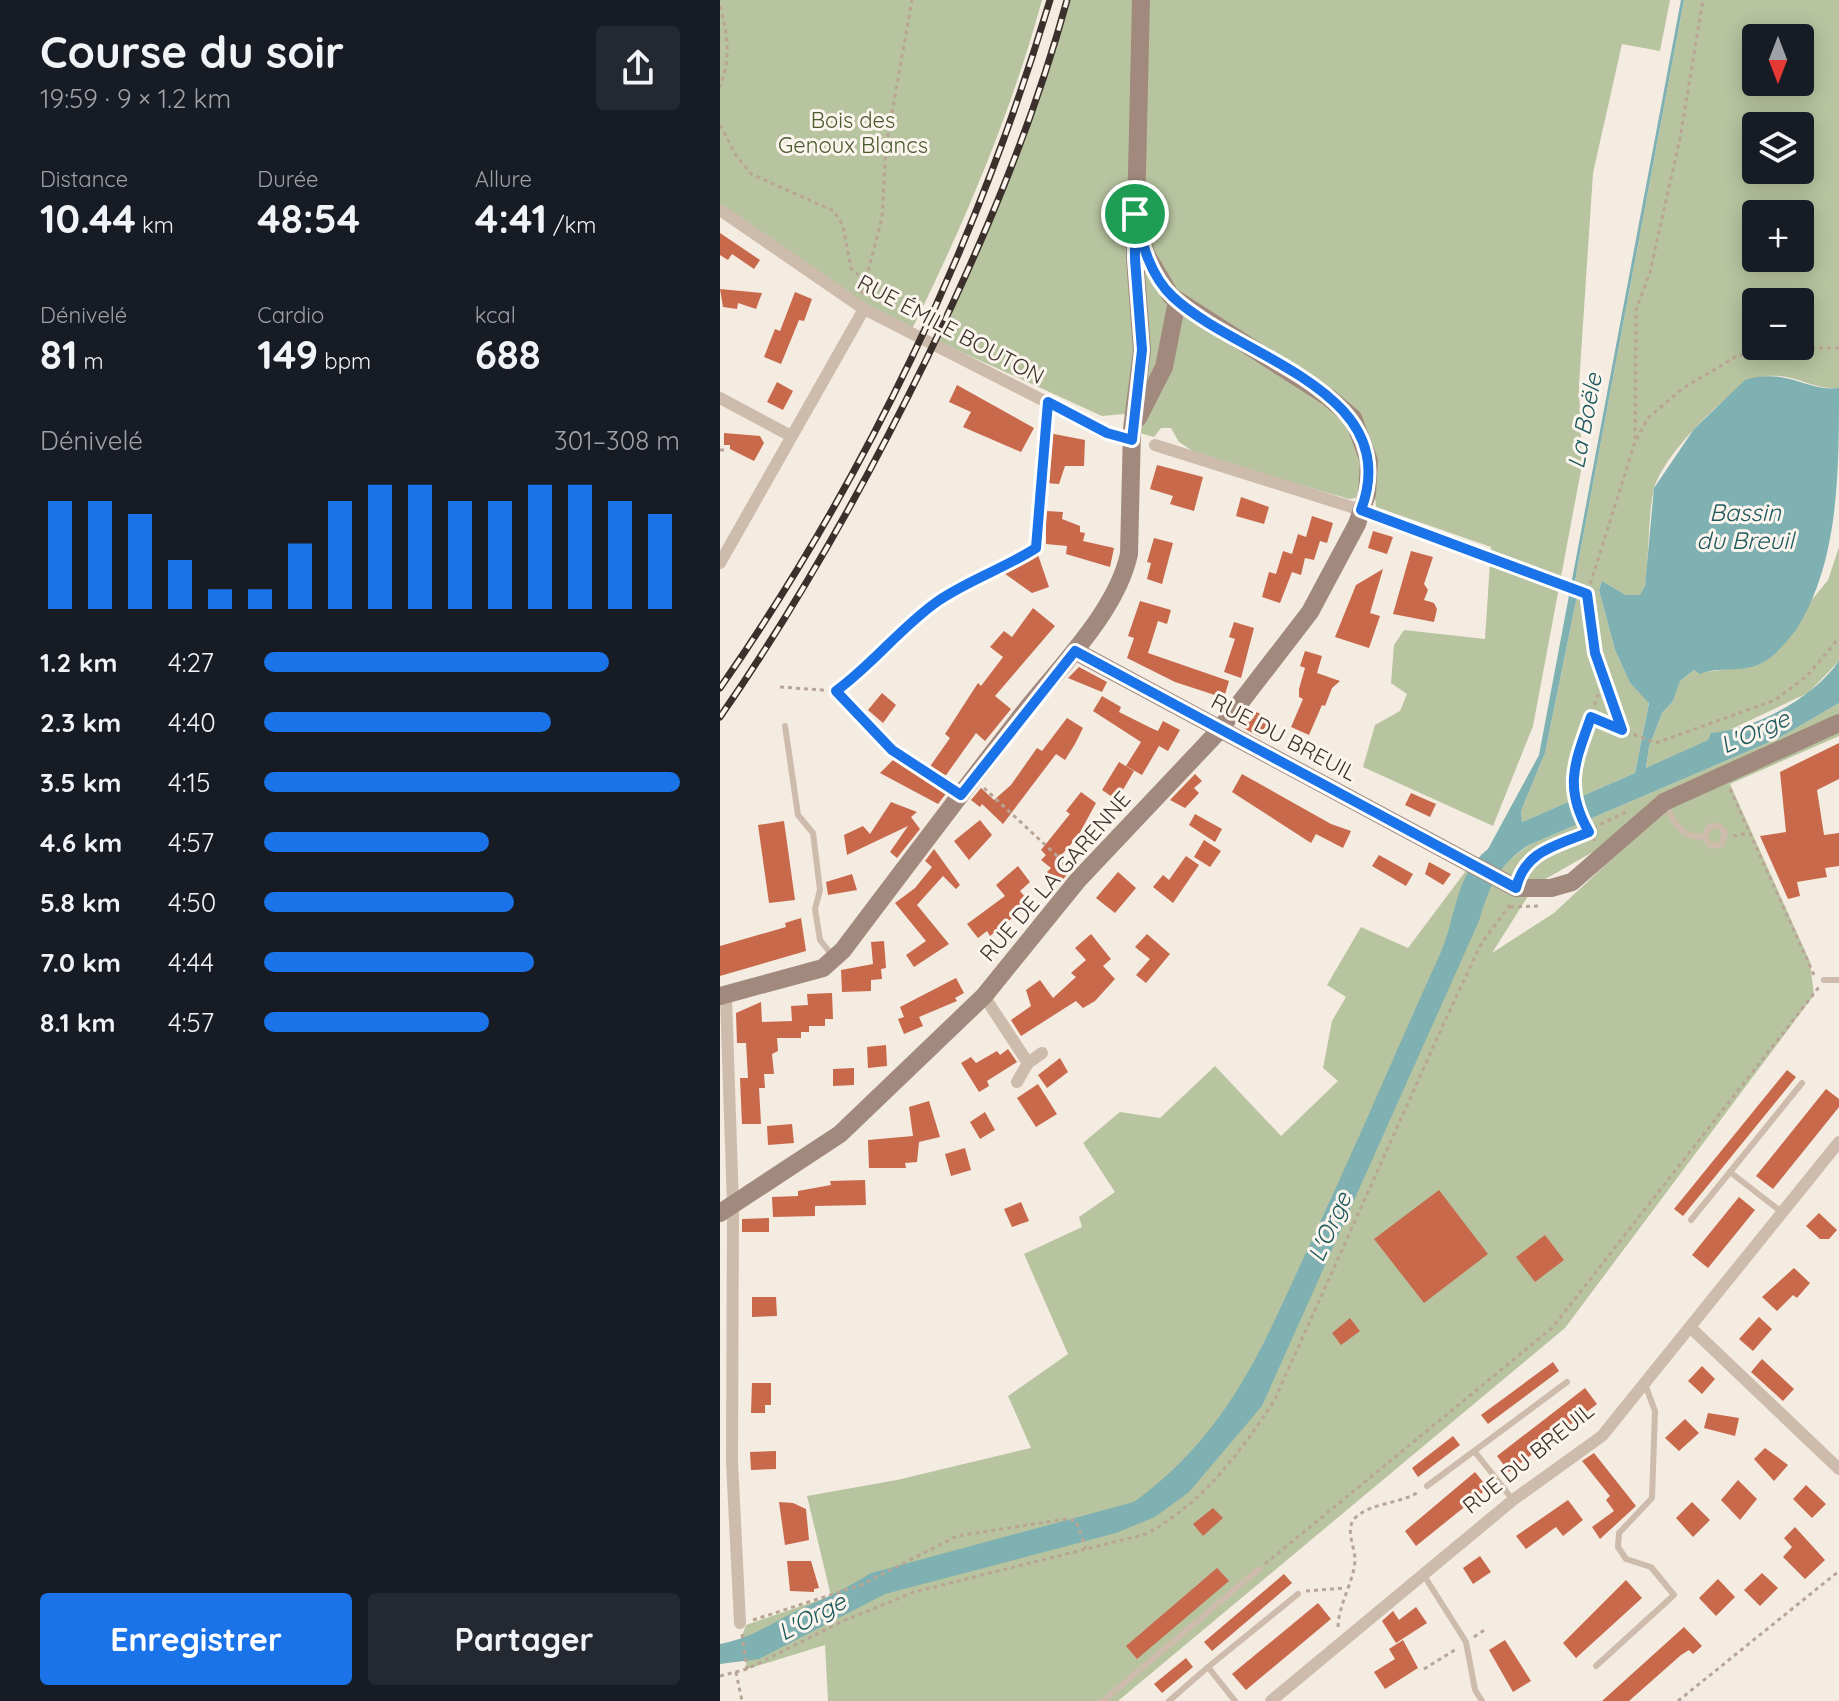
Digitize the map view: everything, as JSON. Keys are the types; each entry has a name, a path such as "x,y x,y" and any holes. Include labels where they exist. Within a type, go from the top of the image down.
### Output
{"main road":[{"path":"723,997 823,968 835,958 1075,651 1116,593 1125,572 1129,554 1132,435 1142,350 1135,259 1141,0"},
{"name":"RUE DE LA GARENNE","path":"727,1209 840,1134 984,996 1078,880 1218,730 1310,612 1357,524 1367,494 1369,461 1353,418 1328,397 1174,298 1146,254 1135,214"},
{"path":"1141,313 1174,298"},
{"path":"1132,435 1164,367 1174,298"},
{"name":"RUE DU BREUIL","path":"1075,651 1507,883"},
{"path":"1507,883 1551,888 1572,882 1664,802 1839,723"}],"street":[{"name":"RUE ÉMILE BOUTON","path":"720,210 860,307 1107,433 1132,435"},
{"path":"720,563 860,307"},
{"path":"720,398 791,436"},
{"path":"1155,445 1361,510"},
{"path":"984,996 1028,1063"},
{"path":"723,997 727,1410 741,1629"},
{"path":"1017,1082 1028,1063 1042,1053"},
{"name":"RUE DU BREUIL","path":"1271,1701 1513,1500 1602,1436 1839,1142"},
{"path":"1691,1328 1839,1469"},
{"path":"720,1502 734,1501"}],"lane":[{"path":"785,726 798,815 813,833 820,890 815,909 820,940 835,958"},
{"path":"1664,802 1678,828 1694,837 1704,837 1715,846 1725,837 1723,828 1715,825 1707,828 1704,837"},
{"path":"1824,980 1839,980"},
{"path":"1691,1220 1802,1083"},
{"path":"1730,1172 1783,1213"},
{"path":"1427,1486 1567,1382"},
{"path":"1596,1666 1674,1595 1651,1567 1626,1559 1618,1547 1619,1533 1652,1498 1655,1411 1645,1384"},
{"path":"1475,1452 1513,1500"},
{"path":"1103,1701 1259,1569"},
{"path":"1423,1574 1466,1642 1475,1690 1482,1701"},
{"path":"1169,1701 1298,1594"},
{"path":"1208,1667 1235,1701"}],"path":[{"path":"860,307 882,218 886,146 912,0"},
{"path":"1635,442 1636,310 1650,272 1680,138 1703,0"},
{"path":"720,6 729,37 726,71 720,87"},
{"path":"720,125 736,155 751,174 834,211 843,226 851,268 866,282"},
{"path":"1622,730 1603,679 1589,627 1587,594 1635,442 1648,418 1665,403 1737,356 1769,348 1839,348"},
{"path":"780,687 836,691 866,669 886,646 937,602 1036,548 1048,402"},
{"path":"1361,510 1587,594"},
{"path":"1591,717 1656,743 1775,700 1807,676 1839,638"},
{"path":"720,1676 747,1669 843,1621 914,1592 1146,1534 1174,1519 1201,1497 1237,1456 1274,1401 1481,944 1510,907 1507,883 1528,859 1589,832 1572,790 1573,771 1603,679"},
{"path":"836,691 892,750 961,795"},
{"path":"1259,1569 1552,1328 1824,980 1814,976 1808,966 1723,773"},
{"path":"973,778 1071,869 1078,880"},
{"path":"1725,837 1749,833"},
{"path":"1336,1646 1345,1588 1353,1572 1350,1528 1356,1518 1385,1504 1409,1498 1427,1486"},
{"path":"747,1669 741,1629 861,1585 957,1536 1066,1519 1077,1524 1085,1547"},
{"path":"1678,1701 1839,1571"},
{"path":"1298,1594 1345,1588"},
{"path":"1424,1669 1486,1629"},
{"path":"736,1672 742,1701"}],"green space":[{"name":"Bois des Genoux Blancs","path":"720,0 1042,0 1016,85 984,169 911,331 906,332 720,210"},
{"path":"1067,0 1670,0 1660,51 1622,44 1593,173 1579,385 1582,465 1533,726 1493,826 1363,767 1375,725 1400,711 1407,694 1391,683 1394,645 1404,630 1485,639 1491,547 1376,507 1375,497 1360,492 1349,499 1200,456 1179,442 1171,428 1161,428 1154,437 1140,433 1143,419 1124,414 1102,416 935,340 1008,173 1040,87"},
{"path":"1684,0 1839,0 1839,388 1821,387 1777,376 1754,381 1719,405 1670,458 1654,489 1645,587 1640,596 1626,595 1602,581 1599,590 1615,650 1630,683 1649,702 1635,773 1522,822 1521,811 1545,753 1579,586 1575,584"},
{"path":"1839,547 1839,661 1808,693 1646,769 1649,747 1662,713 1673,701 1679,682 1694,670 1700,673 1760,664 1828,580"},
{"path":"1839,703 1839,736 1730,784 1810,962 1814,995 1565,1328 1118,1701 828,1701 825,1645 747,1669 742,1636 746,1625 831,1596 807,1496 897,1480 1031,1448 1008,1396 1068,1354 1024,1254 1082,1227 1079,1217 1115,1192 1083,1143 1120,1112 1160,1118 1215,1066 1281,1136 1338,1081 1323,1068 1332,1021 1346,997 1327,985 1361,927 1408,948 1471,864 1500,867 1529,845 1779,738","holes":["1661,813 1554,913 1492,953 1535,885"]}],"water":[{"path":"1681,0 1684,0 1577,569 1575,583 1579,586 1545,753 1521,811 1522,822 1635,773 1649,703 1630,683 1615,650 1599,590 1602,581 1626,595 1640,595 1645,586 1654,488 1694,429 1745,380 1773,376 1816,387 1839,388 1837,484 1829,546 1810,604 1796,630 1775,654 1760,664 1745,668 1700,674 1694,670 1680,681 1673,701 1662,713 1649,747 1646,768 1708,740 1711,733 1746,725 1782,709 1814,687 1839,661 1839,703 1779,738 1529,845 1502,868 1262,1406 1189,1492 1155,1517 1116,1533 885,1594 759,1659 720,1664 720,1644 755,1633 871,1573 1134,1502 1169,1473 1198,1443 1223,1412 1244,1378 1281,1307 1349,1160 1441,952 1469,871 1488,849 1539,755"}],"building":[{"path":"720,233 760,260 754,269 732,254 728,260 720,255"},
{"path":"720,289 762,293 756,309 738,303 737,309 723,307"},
{"path":"795,292 812,299 804,321 799,320 781,364 764,357 775,329 780,331"},
{"path":"777,382 793,391 783,410 767,402"},
{"path":"957,385 1034,428 1021,452 963,427 971,412 949,402"},
{"path":"724,433 760,436 764,443 754,461 730,449 730,445 724,445"},
{"path":"1049,433 1085,440 1084,466 1065,466 1059,484 1045,483"},
{"path":"1157,465 1203,477 1194,511 1170,504 1173,496 1150,489"},
{"path":"1241,497 1269,507 1264,524 1236,516"},
{"path":"1046,511 1063,512 1062,519 1080,526 1080,532 1085,533 1083,541 1114,548 1110,567 1066,554 1067,546 1046,544"},
{"path":"1312,516 1333,523 1327,543 1320,541 1314,560 1305,558 1301,575 1292,572 1280,603 1262,597 1269,572 1276,574 1283,551 1292,554 1298,534 1306,537"},
{"path":"1373,531 1393,537 1387,554 1368,548"},
{"path":"1154,538 1173,543 1162,584 1147,579 1151,563 1147,562"},
{"path":"1411,551 1433,557 1424,584 1428,590 1424,600 1434,603 1437,609 1434,622 1393,614"},
{"path":"1037,552 1049,587 1032,593 998,569"},
{"path":"1383,569 1370,613 1380,616 1369,648 1335,637 1356,585"},
{"path":"1140,601 1171,610 1167,624 1158,621 1148,653 1229,681 1224,698 1175,682 1127,658 1134,638 1128,636"},
{"path":"1033,608 1055,626 995,696 1011,709 985,741 976,733 939,785 948,791 938,804 880,773 896,757 924,775 950,738 945,734 978,683 981,686 1003,657 990,647 1004,631 1012,637"},
{"path":"1234,622 1254,628 1241,678 1224,672 1235,639 1229,637"},
{"path":"1305,651 1322,656 1317,673 1340,681 1332,688 1325,706 1322,705 1309,735 1291,727 1303,699 1299,697 1299,689 1305,668 1300,666"},
{"path":"1079,667 1107,682 1102,692 1068,678"},
{"path":"882,693 896,705 883,723 868,710"},
{"path":"1102,696 1121,707 1119,712 1151,728 1158,731 1163,721 1180,730 1168,751 1159,746 1142,775 1126,766 1141,742 1093,711"},
{"path":"1256,712 1270,718 1260,737 1238,725 1245,715 1253,719"},
{"path":"1067,718 1083,728 1075,744 1065,760 1056,754 1003,824 982,804 980,807 971,800 981,788 994,800 1011,785 1037,748 1042,751"},
{"path":"1839,743 1839,779 1817,790 1824,835 1839,833 1839,866 1825,868 1827,877 1797,882 1800,896 1788,899 1760,836 1786,832 1780,772"},
{"path":"1119,762 1134,771 1117,800 1102,790"},
{"path":"1195,774 1202,781 1194,788 1199,793 1185,808 1170,800"},
{"path":"1242,774 1331,824 1351,831 1343,848 1316,834 1311,843 1232,792"},
{"path":"1081,792 1096,803 1078,836 1058,859 1071,870 1059,884 1047,872 1051,868 1041,860 1046,855 1041,850 1070,814 1066,811"},
{"path":"1411,793 1436,804 1430,817 1405,805"},
{"path":"891,802 917,812 911,817 920,829 897,858 890,852 908,826 847,855 844,835 863,826 870,834"},
{"path":"1195,814 1222,829 1215,842 1189,825"},
{"path":"980,820 992,835 969,860 954,841"},
{"path":"784,821 795,900 769,903 758,825"},
{"path":"1204,840 1221,851 1210,867 1194,857"},
{"path":"934,849 960,885 956,889 943,876 917,905 949,944 914,967 906,955 926,941 895,903 915,888 932,867 925,861"},
{"path":"1379,855 1413,874 1406,886 1372,866"},
{"path":"1186,856 1199,865 1173,903 1153,887 1163,875 1169,880"},
{"path":"1429,862 1451,874 1443,885 1425,874"},
{"path":"1018,866 1030,882 1020,891 1026,898 1020,902 1025,908 990,936 987,931 978,938 967,924 1005,896 996,885"},
{"path":"1118,872 1136,888 1115,913 1096,898"},
{"path":"852,874 857,890 828,895 826,882"},
{"path":"801,918 806,951 720,976 720,946 786,927 785,923"},
{"path":"1091,934 1111,959 1103,966 1115,979 1095,1001 1083,1008 1076,1001 1021,1036 1011,1020 1031,1006 1026,990 1040,980 1053,998 1076,977 1071,973 1086,960 1075,948"},
{"path":"1147,934 1170,954 1146,983 1136,975 1150,959 1135,947"},
{"path":"884,941 886,968 881,969 882,979 871,980 871,991 842,992 841,970 873,964 871,942"},
{"path":"956,978 964,993 955,998 957,1001 919,1017 923,1026 904,1034 898,1019 904,1017 900,1007"},
{"path":"832,993 833,1019 825,1019 825,1026 809,1026 809,1032 801,1032 801,1038 777,1038 778,1051 772,1054 774,1074 764,1074 765,1088 759,1088 761,1124 742,1124 740,1078 748,1078 746,1043 737,1043 736,1013 761,1002 762,1022 792,1021 791,1006 808,1005 807,994"},
{"path":"886,1045 887,1066 868,1068 867,1047"},
{"path":"1008,1049 1017,1062 987,1081 989,1086 979,1092 961,1063 971,1057 976,1063 997,1051 1000,1055"},
{"path":"1060,1058 1068,1072 1047,1088 1038,1075"},
{"path":"854,1068 854,1085 833,1086 833,1069"},
{"path":"1787,1070 1796,1077 1683,1216 1674,1209"},
{"path":"1038,1084 1057,1114 1036,1127 1017,1098"},
{"path":"1826,1089 1839,1099 1839,1107 1773,1189 1756,1176"},
{"path":"929,1101 940,1137 919,1142 917,1162 905,1163 906,1168 869,1168 868,1140 913,1136 909,1107"},
{"path":"985,1112 995,1130 980,1139 970,1122"},
{"path":"792,1124 794,1143 768,1145 767,1126"},
{"path":"965,1148 971,1170 951,1176 945,1154"},
{"path":"865,1180 866,1205 815,1206 815,1216 773,1217 772,1197 798,1196 798,1191 831,1185 830,1181"},
{"path":"1439,1190 1488,1254 1424,1303 1374,1239"},
{"path":"1739,1197 1755,1210 1708,1268 1692,1255"},
{"path":"1021,1202 1029,1221 1012,1227 1004,1209"},
{"path":"1819,1213 1837,1230 1829,1239 1820,1239 1806,1226"},
{"path":"769,1218 769,1232 742,1232 742,1219"},
{"path":"1545,1235 1564,1260 1535,1282 1516,1257"},
{"path":"1794,1268 1810,1283 1797,1298 1793,1295 1777,1311 1762,1297"},
{"path":"752,1297 776,1297 777,1316 752,1317"},
{"path":"1759,1317 1772,1329 1753,1351 1739,1339"},
{"path":"1350,1318 1360,1331 1341,1345 1332,1333"},
{"path":"1762,1359 1794,1389 1783,1401 1751,1372"},
{"path":"1553,1362 1559,1371 1488,1424 1481,1415"},
{"path":"1702,1366 1715,1379 1702,1394 1688,1381"},
{"path":"752,1383 771,1383 771,1405 765,1405 765,1413 751,1413"},
{"path":"1585,1388 1597,1404 1509,1472 1497,1456"},
{"path":"1708,1413 1739,1418 1735,1436 1704,1428"},
{"path":"1685,1419 1699,1433 1679,1451 1665,1438"},
{"path":"1453,1436 1460,1445 1418,1477 1412,1468"},
{"path":"1765,1448 1788,1465 1774,1481 1754,1459"},
{"path":"776,1451 776,1469 751,1470 750,1452"},
{"path":"1594,1453 1636,1506 1600,1539 1592,1527 1614,1511 1606,1500 1610,1496 1582,1461"},
{"path":"1475,1472 1488,1488 1416,1546 1405,1531"},
{"path":"1738,1480 1757,1499 1740,1520 1721,1500"},
{"path":"1806,1485 1826,1504 1812,1518 1793,1499"},
{"path":"1568,1500 1583,1520 1563,1536 1556,1527 1526,1549 1516,1536"},
{"path":"779,1502 793,1503 806,1509 809,1540 785,1545"},
{"path":"1692,1502 1710,1520 1693,1537 1676,1518"},
{"path":"1213,1508 1223,1518 1203,1536 1193,1524"},
{"path":"1795,1527 1825,1560 1805,1579 1783,1557 1792,1547 1784,1538"},
{"path":"1480,1556 1491,1572 1473,1584 1463,1568"},
{"path":"787,1561 811,1561 819,1588 814,1592 790,1591"},
{"path":"1217,1568 1229,1581 1137,1659 1126,1646"},
{"path":"1762,1573 1778,1588 1760,1606 1744,1590"},
{"path":"1284,1574 1292,1583 1212,1651 1204,1642"},
{"path":"1718,1579 1735,1597 1716,1616 1699,1598"},
{"path":"1626,1580 1642,1598 1576,1658 1563,1643"},
{"path":"1318,1603 1331,1619 1246,1690 1232,1674"},
{"path":"1416,1607 1427,1623 1396,1643 1382,1621 1393,1611 1399,1620"},
{"path":"1684,1627 1702,1646 1693,1654 1689,1650 1681,1655 1629,1701 1602,1701"},
{"path":"1403,1640 1418,1668 1385,1689 1374,1672 1395,1659 1389,1649"},
{"path":"1505,1640 1531,1681 1513,1692 1489,1650"},
{"path":"1186,1658 1193,1667 1162,1693 1154,1684"}],"railway":[{"path":"720,688 773,609 822,527 912,357 988,181 1050,0"},
{"path":"720,717 830,543 926,360 1005,183 1067,0"}],"route":[{"path":"1135,214 1146,254 1171,296 1342,406 1353,418 1369,461 1367,494 1361,510 1587,594 1589,627 1595,653 1622,730 1591,717 1577,755 1572,790 1589,832 1528,859 1520,871 1516,888 1075,651 1061,664 961,795 892,750 836,691 866,669 886,646 937,602 1036,548 1048,402 1107,433 1132,440 1142,350 1135,214"}],"water label":[{"name":"La Boële","path":"1585,421"},
{"name":"Bassin du Breuil","path":"1745,527"},
{"name":"L'Orge","path":"1755,732"},
{"name":"L'Orge","path":"1330,1227"},
{"name":"L'Orge","path":"812,1617"}]}
